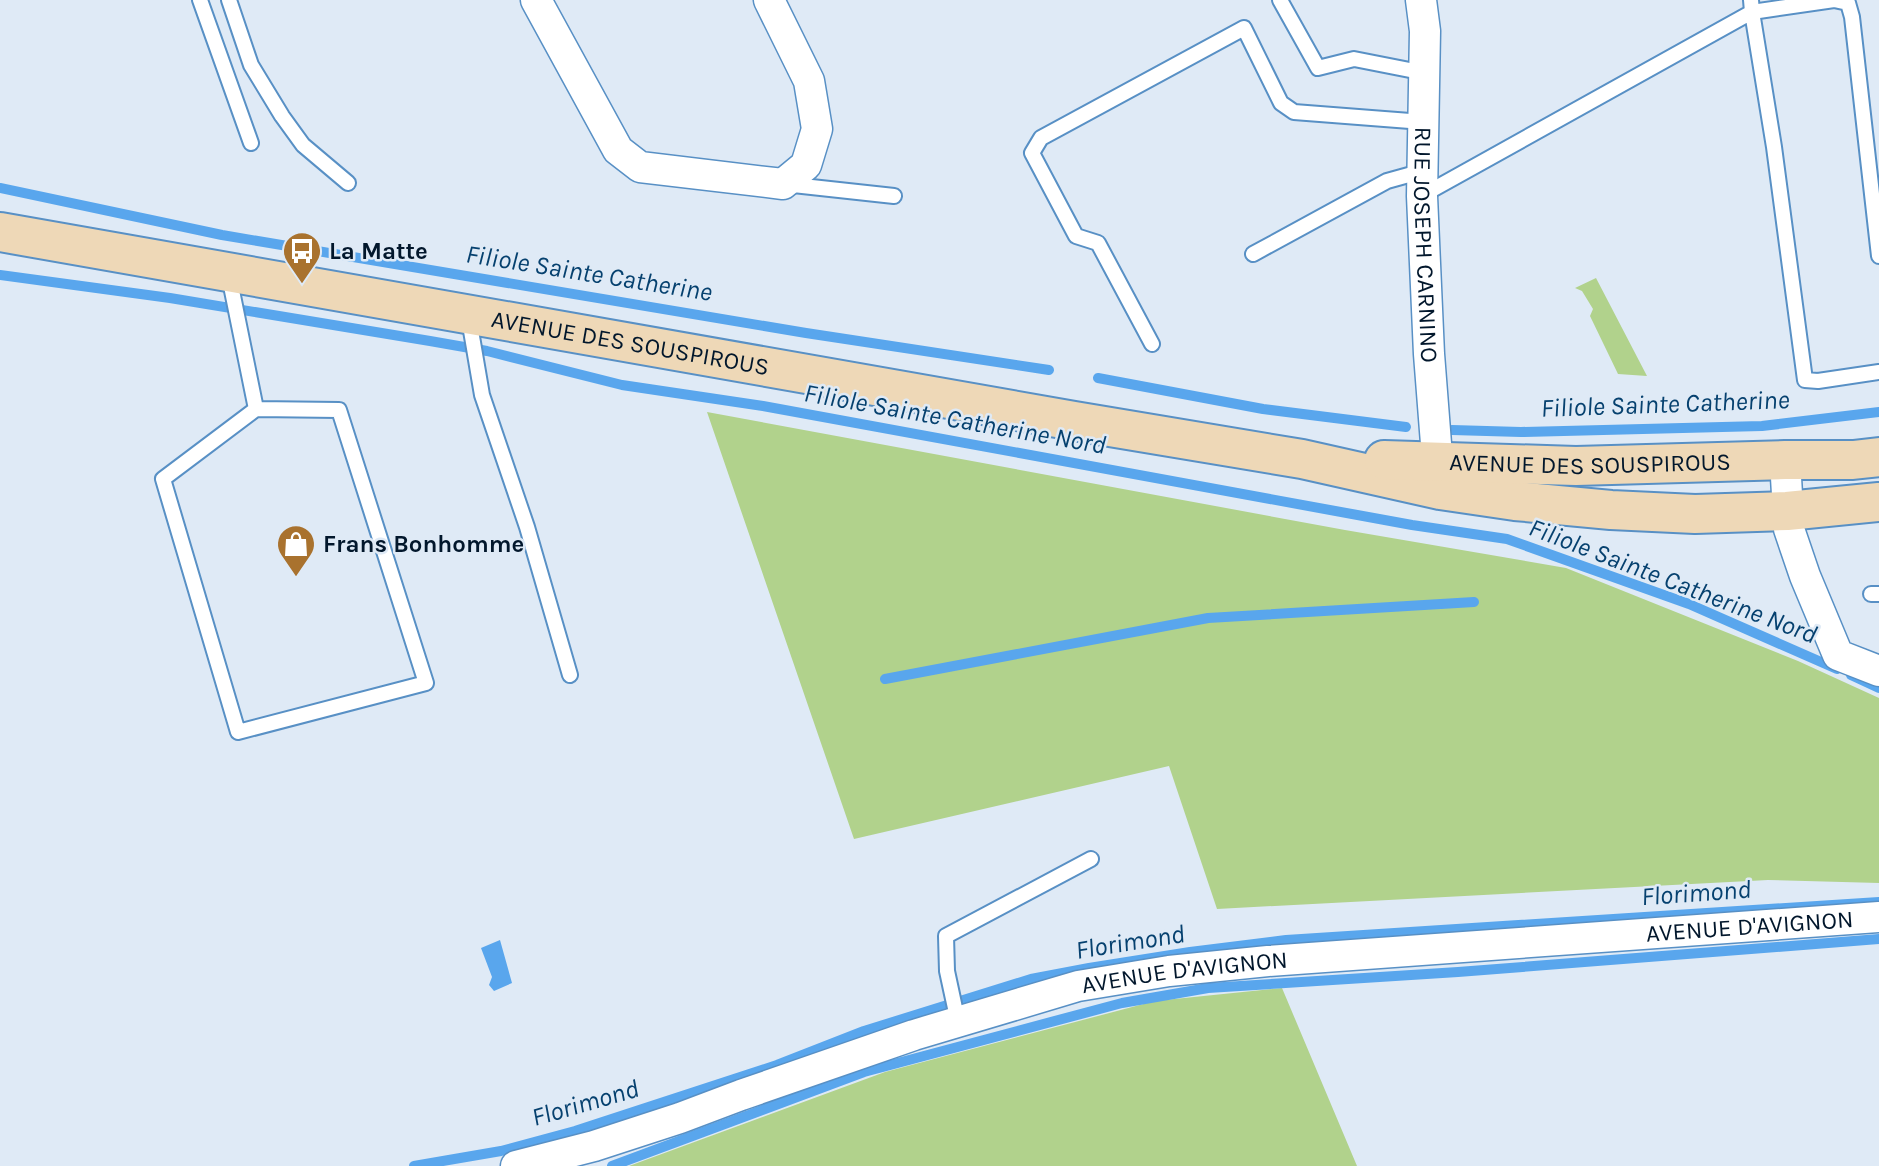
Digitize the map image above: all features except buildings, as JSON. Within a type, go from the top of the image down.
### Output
[{"type":"main road","name":"AVENUE DES SOUSPIROUS","points":[[0,232],[1302,459],[1438,475],[1576,466],[1853,460],[1879,457]]},
{"type":"main road","name":"AVENUE DES SOUSPIROUS","points":[[1438,475],[1515,501],[1611,510],[1695,514],[1787,511],[1879,502]]},
{"type":"street","points":[[536,0],[618,150],[640,167],[783,184],[806,165],[817,129],[809,81],[769,0]]},
{"type":"street","name":"RUE JOSEPH CARNINO","points":[[1421,0],[1426,31],[1422,184],[1429,354],[1438,475]]},
{"type":"street","points":[[1785,460],[1789,529],[1805,576],[1838,655],[1879,671]]},
{"type":"street","name":"AVENUE D'AVIGNON","points":[[516,1166],[594,1146],[914,1035],[1078,986],[1169,971],[1268,961],[1879,917]]},
{"type":"lane","points":[[200,0],[251,143]]},
{"type":"lane","points":[[229,0],[251,65],[282,116],[303,145],[348,183]]},
{"type":"lane","points":[[1280,0],[1318,68],[1354,59],[1425,73]]},
{"type":"lane","points":[[1253,254],[1387,181],[1422,184],[1752,6],[1834,0],[1848,3],[1852,17],[1879,256]]},
{"type":"lane","points":[[1752,6],[1805,380],[1818,381],[1879,372]]},
{"type":"lane","points":[[1152,344],[1098,243],[1076,236],[1032,153],[1041,138],[1244,28],[1281,103],[1294,112],[1423,122]]},
{"type":"lane","points":[[783,184],[894,196]]},
{"type":"lane","points":[[229,272],[257,408]]},
{"type":"lane","points":[[468,314],[482,395],[527,527],[570,675]]},
{"type":"lane","points":[[257,408],[339,410],[426,683],[238,732],[163,479],[257,408]]},
{"type":"lane","points":[[958,1022],[947,971],[946,936],[1091,859]]},
{"type":"green space","points":[[1596,278],[1647,376],[1618,374],[1590,316],[1593,309],[1582,291],[1575,288]]},
{"type":"green space","points":[[707,412],[1345,530],[1566,568],[1798,661],[1879,698],[1879,883],[1768,880],[1217,909],[1169,766],[854,839]]},
{"type":"green space","points":[[1282,988],[1357,1166],[629,1166],[885,1072],[1155,1001]]},
{"type":"water","points":[[500,940],[512,983],[494,991],[489,985],[492,977],[481,948]]},
{"type":"waterway","name":"Filiole Sainte Catherine","points":[[0,188],[222,235],[806,333],[1049,370]]},
{"type":"waterway","name":"Filiole Sainte Catherine Nord","points":[[0,275],[170,298],[430,341],[487,351],[622,385],[763,406],[1412,525],[1507,539],[1689,604],[1837,669]]},
{"type":"waterway","name":"Filiole Sainte Catherine","points":[[1098,378],[1263,409],[1406,427]]},
{"type":"waterway","name":"Filiole Sainte Catherine","points":[[1452,430],[1521,432],[1762,426],[1879,412]]},
{"type":"waterway","points":[[885,679],[1208,618],[1474,602]]},
{"type":"waterway","name":"Filiole Sainte Catherine Nord","points":[[1851,675],[1879,688]]},
{"type":"waterway","name":"Florimond","points":[[414,1166],[501,1151],[575,1131],[777,1065],[864,1031],[1031,979],[1089,968],[1286,940],[1879,902]]},
{"type":"waterway","points":[[612,1166],[864,1072],[1122,1003],[1208,988],[1458,972],[1879,939]]},
{"type":"place","name":"La Matte","points":[[302,285]]},
{"type":"place","name":"Frans Bonhomme","points":[[296,578]]}]
